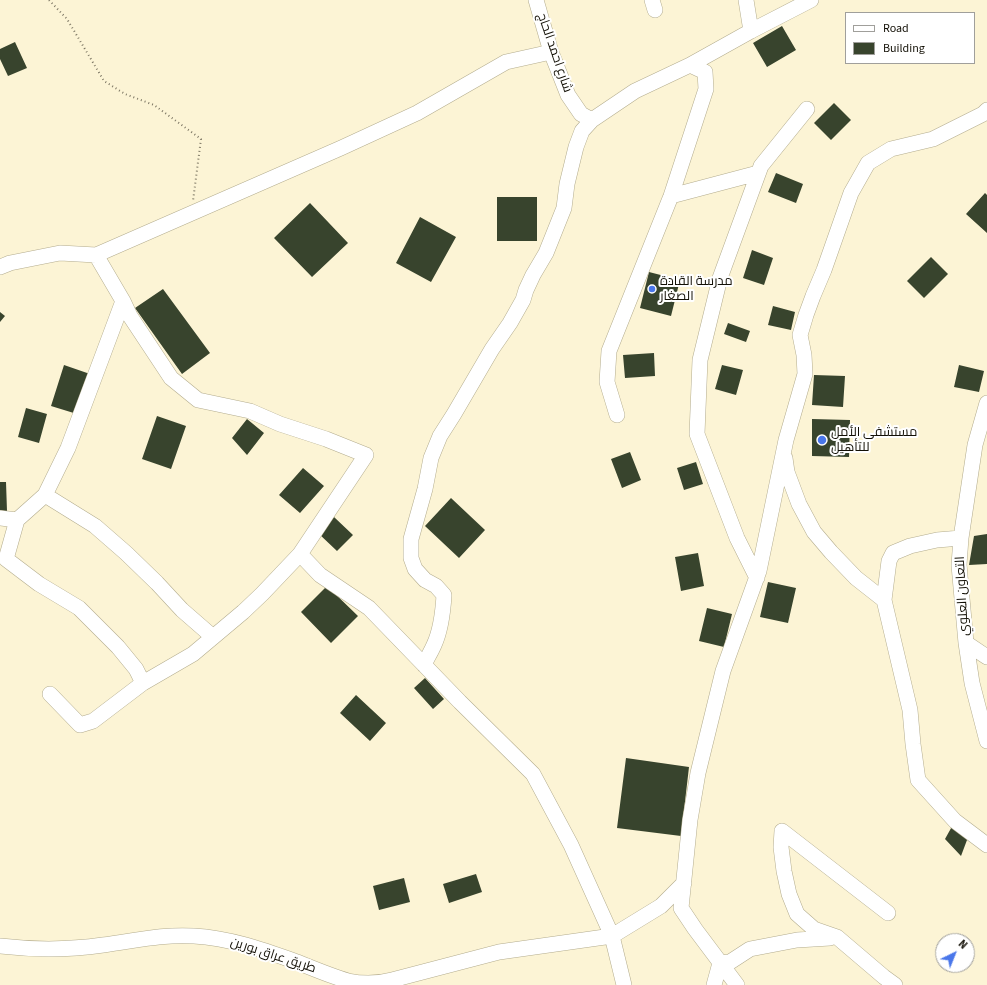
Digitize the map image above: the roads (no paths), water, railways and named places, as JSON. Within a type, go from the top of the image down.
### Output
[{"type":"street","name":"شارع احمد الحاج","points":[[536,0],[551,52],[568,95],[581,114],[592,120]]},
{"type":"street","points":[[746,0],[750,31]]},
{"type":"street","points":[[424,665],[435,644],[440,626],[444,595],[436,586],[425,580],[415,569],[411,558],[411,539],[425,489],[431,458],[440,436],[523,300],[533,275],[546,253],[564,208],[567,184],[582,131],[592,120],[635,91],[690,65],[750,31],[811,0]]},
{"type":"street","points":[[0,267],[10,263],[60,253],[96,255],[341,148],[417,113],[506,62],[551,52]]},
{"type":"street","points":[[617,415],[607,382],[609,351],[671,196],[706,89],[705,72],[690,65]]},
{"type":"street","points":[[756,578],[737,538],[697,434],[700,360],[720,278],[758,173],[761,166],[807,109]]},
{"type":"street","points":[[737,985],[681,908],[690,820],[698,773],[723,671],[759,571],[784,451],[805,374],[804,355],[800,335],[851,193],[868,163],[891,149],[933,139],[983,114],[987,110]]},
{"type":"street","points":[[671,196],[758,173]]},
{"type":"street","points":[[50,694],[80,725],[94,721],[143,683],[193,654],[243,612],[300,554],[366,455],[326,439],[280,424],[250,411],[198,400],[171,378],[130,316],[96,255]]},
{"type":"street","points":[[123,301],[68,448],[45,495],[16,520],[6,559],[39,584],[79,608],[118,647],[136,669],[143,683]]},
{"type":"street","name":"التعاون العلوي","points":[[987,403],[975,445],[961,538],[959,565],[966,643],[972,683],[987,741]]},
{"type":"street","points":[[784,451],[787,472],[799,504],[814,532],[856,578],[884,600]]},
{"type":"street","points":[[45,495],[95,526],[126,553],[182,610],[213,637]]},
{"type":"street","points":[[0,518],[16,520]]},
{"type":"street","points":[[961,538],[923,543],[910,546],[893,553],[889,561],[884,600],[910,710],[918,780],[955,821],[987,845]]},
{"type":"street","points":[[300,554],[320,575],[369,608],[460,702],[533,774],[571,845],[612,936],[624,985]]},
{"type":"street","points":[[966,643],[987,657]]},
{"type":"street","points":[[888,913],[782,831],[781,847],[784,871],[789,894],[798,914],[814,929],[837,937],[895,985]]},
{"type":"street","points":[[612,936],[661,906],[684,883]]},
{"type":"street","name":"طريق عراق بورين","points":[[0,946],[66,949],[98,946],[162,936],[210,937],[249,946],[342,979],[354,982],[372,983],[388,981],[499,952],[612,936]]},
{"type":"street","points":[[720,963],[730,962],[750,949],[797,940],[837,937]]},
{"type":"street","points":[[714,985],[720,963]]},
{"type":"place","name":"مدرسة القادة الصغار","points":[[652,289]]},
{"type":"place","name":"مستشفى الأمل للتأهيل","points":[[822,440]]}]
